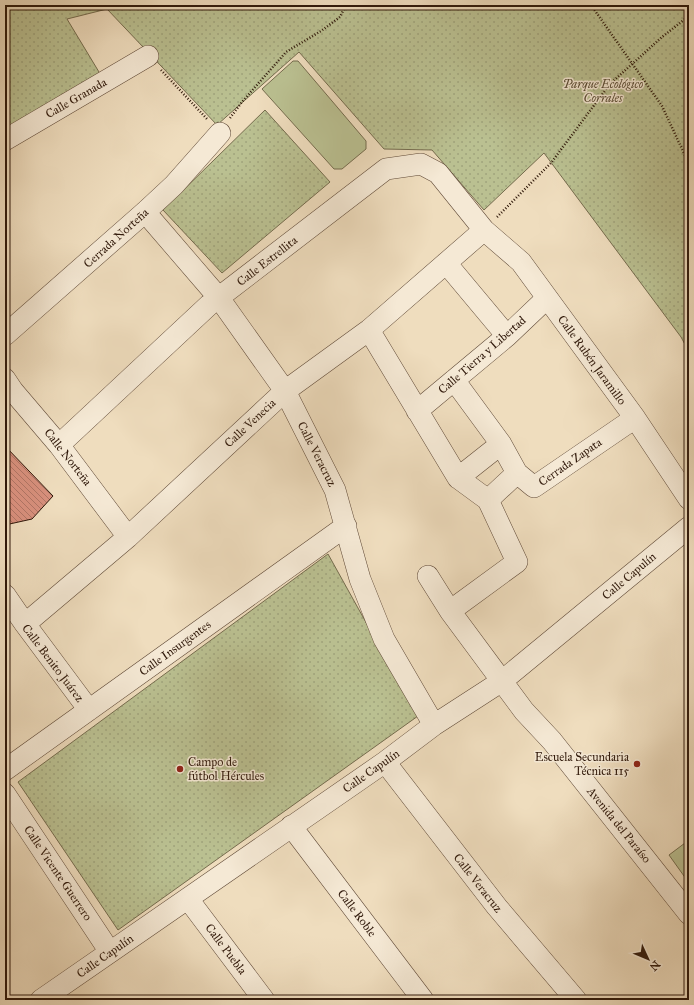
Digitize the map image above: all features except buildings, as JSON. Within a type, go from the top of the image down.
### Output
[{"type":"street","name":"Calle Granada","points":[[5,140],[148,56]]},
{"type":"street","name":"Cerrada Norteña","points":[[5,336],[174,185],[220,132]]},
{"type":"street","name":"Calle Estrellita","points":[[59,445],[210,305],[386,169],[422,164],[438,173],[484,230]]},
{"type":"street","name":"Calle Veracruz","points":[[145,212],[219,298],[284,391],[335,490],[360,579],[384,639],[434,725]]},
{"type":"street","name":"Calle Venecia","points":[[25,624],[128,537],[284,391],[369,330],[484,230]]},
{"type":"street","name":"Calle Rubén Jaramillo","points":[[484,230],[520,262],[635,418],[689,499]]},
{"type":"street","points":[[446,263],[507,336]]},
{"type":"street","name":"Calle Tierra y Libertad","points":[[417,411],[507,336],[547,298]]},
{"type":"street","points":[[369,330],[458,478],[488,500],[517,562],[450,611]]},
{"type":"street","points":[[454,380],[501,444],[517,473],[488,500]]},
{"type":"street","name":"Calle Norteña","points":[[8,388],[59,445],[128,537]]},
{"type":"street","name":"Cerrada Zapata","points":[[517,473],[534,487],[635,418]]},
{"type":"street","points":[[458,478],[501,444]]},
{"type":"street","name":"Calle Insurgentes","points":[[5,770],[346,526]]},
{"type":"street","name":"Calle Capulín","points":[[41,1000],[385,762],[434,725],[502,681],[689,527]]},
{"type":"street","points":[[428,576],[450,611],[502,681]]},
{"type":"street","name":"Calle Benito Juárez","points":[[5,595],[89,710]]},
{"type":"street","name":"Avenida del Paraíso","points":[[502,681],[524,711],[552,741],[689,914]]},
{"type":"street","name":"Calle Veracruz","points":[[385,762],[497,907],[576,1000]]},
{"type":"street","name":"Calle Vicente Guerrero","points":[[5,794],[110,952]]},
{"type":"street","name":"Calle Roble","points":[[291,826],[423,1000]]},
{"type":"street","name":"Calle Puebla","points":[[188,899],[264,1000]]},
{"type":"path","points":[[148,56],[220,132],[242,102],[286,52],[321,31],[340,17],[346,5]]},
{"type":"path","points":[[591,5],[662,106],[689,164]]},
{"type":"path","points":[[484,230],[551,163],[610,84],[689,16]]},
{"type":"green space","name":"Parque Ecológico Corrales","points":[[5,5],[689,5],[689,352],[681,337],[544,153],[484,210],[432,150],[384,149],[299,52],[217,125],[107,9],[67,19],[102,77],[5,133]]},
{"type":"green space","points":[[293,61],[298,61],[366,141],[366,149],[342,169],[334,169],[262,89]]},
{"type":"green space","points":[[265,110],[330,182],[222,273],[163,210]]},
{"type":"green space","points":[[328,554],[418,716],[118,930],[18,782]]},
{"type":"green space","points":[[689,840],[689,883],[669,855]]},
{"type":"place","name":"Escuela Secundaria Técnica 115","points":[[637,764]]},
{"type":"place","name":"Campo de fútbol Hércules","points":[[180,769]]}]
